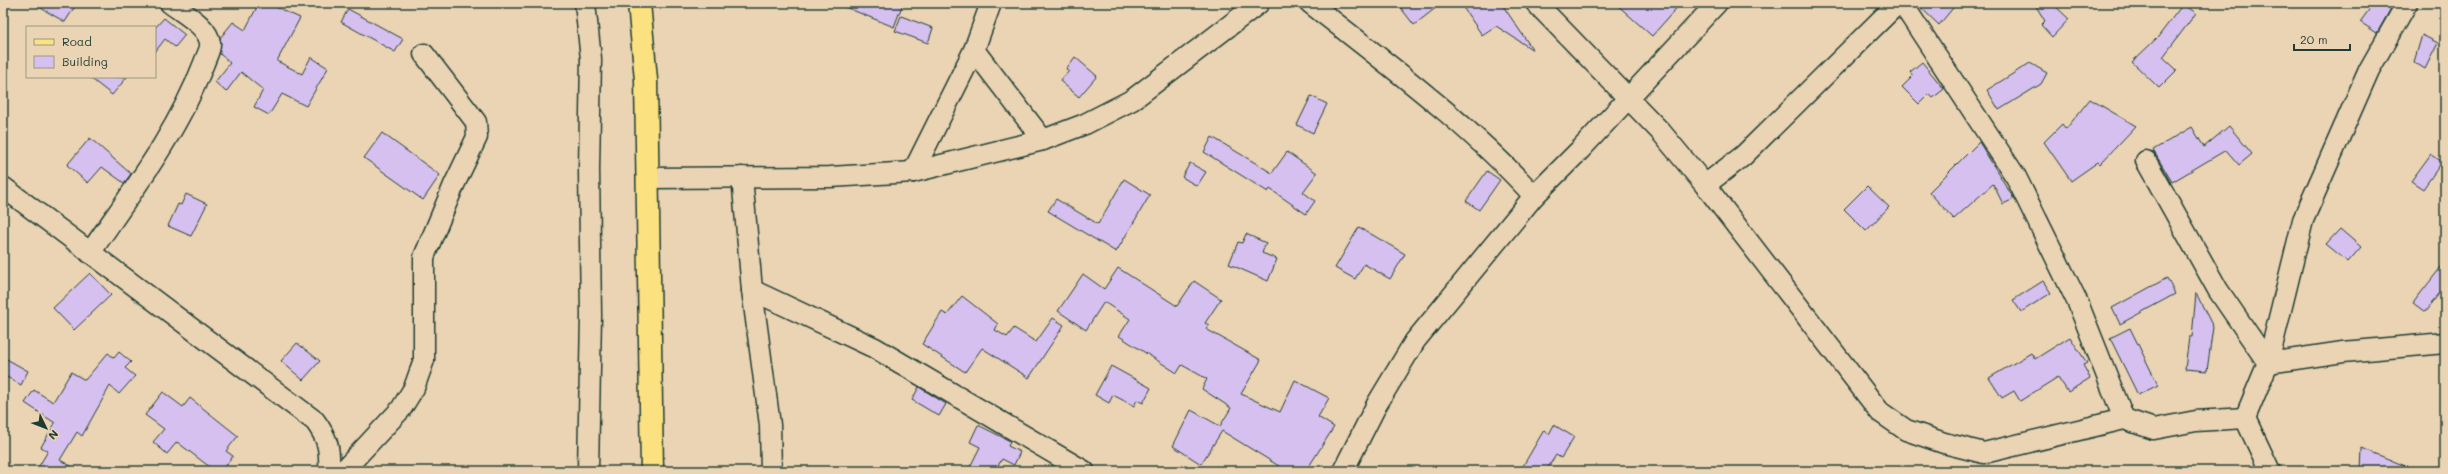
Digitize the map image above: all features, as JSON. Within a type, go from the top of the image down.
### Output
[{"type":"main road","points":[[638,3],[646,80],[652,471]]},
{"type":"street","points":[[90,253],[153,161],[198,79],[209,49],[210,44],[204,29],[170,3]]},
{"type":"street","points":[[585,3],[591,59],[589,169],[591,316],[588,471]]},
{"type":"street","points":[[913,172],[974,50],[991,3]]},
{"type":"street","points":[[647,178],[830,177],[913,172],[1043,140],[1085,124],[1132,100],[1259,3]]},
{"type":"street","points":[[1310,3],[1431,100],[1513,173],[1534,196]]},
{"type":"street","points":[[1536,3],[1661,132],[1705,185],[1880,412],[1906,430],[1944,443],[1984,453],[2124,419],[2154,429],[2196,421],[2245,418]]},
{"type":"street","points":[[1343,471],[1377,404],[1415,341],[1534,196],[1581,149],[1717,3]]},
{"type":"street","points":[[1705,185],[1743,156],[1898,3]]},
{"type":"street","points":[[1902,3],[2016,177],[2078,303],[2124,419]]},
{"type":"street","points":[[2270,471],[2245,418],[2268,363],[2303,220],[2369,70],[2407,3]]},
{"type":"street","points":[[974,50],[1043,140]]},
{"type":"street","points":[[343,471],[401,409],[414,388],[424,360],[424,257],[454,185],[477,137],[476,122],[424,54]]},
{"type":"street","points":[[2146,161],[2218,290],[2268,363]]},
{"type":"street","points":[[742,177],[752,290],[770,425],[771,471]]},
{"type":"street","points":[[3,187],[314,421],[327,437],[330,456],[329,471]]},
{"type":"street","points":[[752,290],[875,348],[1084,471]]},
{"type":"street","points":[[2268,363],[2343,352],[2445,343]]},
{"type":"building","points":[[32,3],[77,3],[65,22]]},
{"type":"building","points":[[259,3],[267,3],[300,18],[277,61],[302,74],[311,57],[328,68],[306,106],[282,94],[269,115],[254,107],[263,90],[241,72],[226,92],[215,82],[230,63],[220,54],[220,38],[233,22],[245,30]]},
{"type":"building","points":[[835,3],[903,3],[894,27]]},
{"type":"building","points":[[1397,3],[1442,3],[1414,25]]},
{"type":"building","points":[[1460,3],[1501,3],[1533,50],[1496,26],[1482,35]]},
{"type":"building","points":[[1615,3],[1681,3],[1652,36]]},
{"type":"building","points":[[1916,3],[1957,3],[1939,25]]},
{"type":"building","points":[[2034,3],[2052,3],[2069,19],[2052,37],[2041,25],[2045,21]]},
{"type":"building","points":[[2374,3],[2394,3],[2377,33],[2360,22]]},
{"type":"building","points":[[2183,4],[2196,13],[2163,57],[2177,70],[2159,88],[2132,62],[2158,37]]},
{"type":"building","points":[[348,9],[403,39],[395,52],[341,22]]},
{"type":"building","points":[[901,16],[933,28],[928,43],[895,31]]},
{"type":"building","points":[[164,18],[185,35],[175,47],[165,39],[156,51],[156,27]]},
{"type":"building","points":[[2422,35],[2438,43],[2425,69],[2414,62]]},
{"type":"building","points":[[1075,57],[1097,76],[1079,97],[1060,81],[1069,71],[1066,69]]},
{"type":"building","points":[[1922,62],[1944,89],[1933,98],[1929,94],[1919,104],[1902,87],[1913,76],[1910,72]]},
{"type":"building","points":[[2030,63],[2047,73],[2041,84],[1999,110],[1987,90]]},
{"type":"building","points":[[90,78],[126,78],[112,95]]},
{"type":"building","points":[[1311,96],[1327,104],[1313,133],[1297,125]]},
{"type":"building","points":[[2090,99],[2136,126],[2100,164],[2098,162],[2071,181],[2044,142],[2062,124],[2066,129]]},
{"type":"building","points":[[2229,126],[2252,154],[2239,165],[2226,150],[2172,182],[2153,150],[2192,127],[2204,147]]},
{"type":"building","points":[[382,133],[440,175],[423,200],[364,158]]},
{"type":"building","points":[[1212,137],[1272,173],[1287,152],[1317,173],[1303,192],[1315,201],[1306,214],[1270,189],[1268,192],[1204,152]]},
{"type":"building","points":[[90,138],[131,174],[124,183],[102,167],[88,183],[67,165]]},
{"type":"building","points":[[1979,142],[2014,199],[2003,204],[1993,184],[1954,219],[1929,192]]},
{"type":"building","points":[[2431,154],[2442,162],[2423,189],[2411,181]]},
{"type":"building","points":[[1190,163],[1206,172],[1197,186],[1182,177]]},
{"type":"building","points":[[1487,171],[1500,180],[1479,210],[1466,201]]},
{"type":"building","points":[[1124,179],[1150,195],[1116,252],[1048,211],[1056,199],[1098,224]]},
{"type":"building","points":[[1867,186],[1889,207],[1866,231],[1844,209]]},
{"type":"building","points":[[186,194],[207,204],[191,236],[168,226],[178,204],[181,205]]},
{"type":"building","points":[[1359,227],[1405,254],[1390,279],[1364,264],[1355,279],[1335,268]]},
{"type":"building","points":[[2340,229],[2361,247],[2348,262],[2326,244]]},
{"type":"building","points":[[1246,234],[1266,243],[1262,253],[1277,259],[1268,281],[1229,264],[1238,242],[1242,243]]},
{"type":"building","points":[[2445,262],[2445,286],[2425,312],[2413,303]]},
{"type":"building","points":[[1118,268],[1177,306],[1194,281],[1221,299],[1205,323],[1209,325],[1206,329],[1261,360],[1241,394],[1280,412],[1295,380],[1329,398],[1318,417],[1334,427],[1306,471],[1287,471],[1222,431],[1201,464],[1173,446],[1191,410],[1220,426],[1231,408],[1202,389],[1207,379],[1182,365],[1177,373],[1119,336],[1130,319],[1104,302],[1086,330],[1058,311],[1083,274],[1104,289]]},
{"type":"building","points":[[90,273],[111,295],[74,330],[53,308]]},
{"type":"building","points":[[2167,278],[2175,294],[2120,324],[2112,308]]},
{"type":"building","points":[[2043,281],[2051,293],[2021,312],[2013,300]]},
{"type":"building","points":[[2196,293],[2213,327],[2207,371],[2185,369],[2189,337],[2192,337]]},
{"type":"building","points":[[962,296],[998,324],[995,330],[1007,337],[1014,328],[1036,342],[1053,318],[1064,325],[1029,378],[982,348],[965,372],[922,344],[942,312],[947,315]]},
{"type":"building","points":[[2130,328],[2158,385],[2138,395],[2110,338]]},
{"type":"building","points":[[2070,337],[2087,363],[2083,365],[2090,378],[2068,392],[2058,377],[2020,401],[2014,391],[2002,398],[1989,378],[2031,353],[2035,359]]},
{"type":"building","points":[[297,343],[320,361],[303,380],[281,361]]},
{"type":"building","points":[[119,352],[131,362],[125,368],[135,376],[119,394],[110,386],[82,436],[77,432],[60,460],[80,471],[36,471],[48,451],[41,447],[55,423],[25,403],[34,390],[53,402],[71,372],[85,380],[108,353],[114,358]]},
{"type":"building","points":[[3,357],[28,371],[21,385],[3,375]]},
{"type":"building","points":[[1111,366],[1151,388],[1143,403],[1137,400],[1134,406],[1113,395],[1109,403],[1095,395]]},
{"type":"building","points":[[919,387],[946,404],[939,416],[912,400]]},
{"type":"building","points":[[163,392],[183,407],[190,398],[238,436],[226,451],[233,456],[222,471],[215,471],[177,442],[167,454],[153,442],[164,429],[145,415]]},
{"type":"building","points":[[978,425],[1010,441],[1008,446],[1020,452],[1014,465],[1002,459],[995,471],[968,471],[980,447],[970,442]]},
{"type":"building","points":[[1554,425],[1574,437],[1561,458],[1556,455],[1546,471],[1520,471],[1544,430],[1549,434]]},
{"type":"building","points":[[2362,448],[2417,471],[2361,471]]}]
